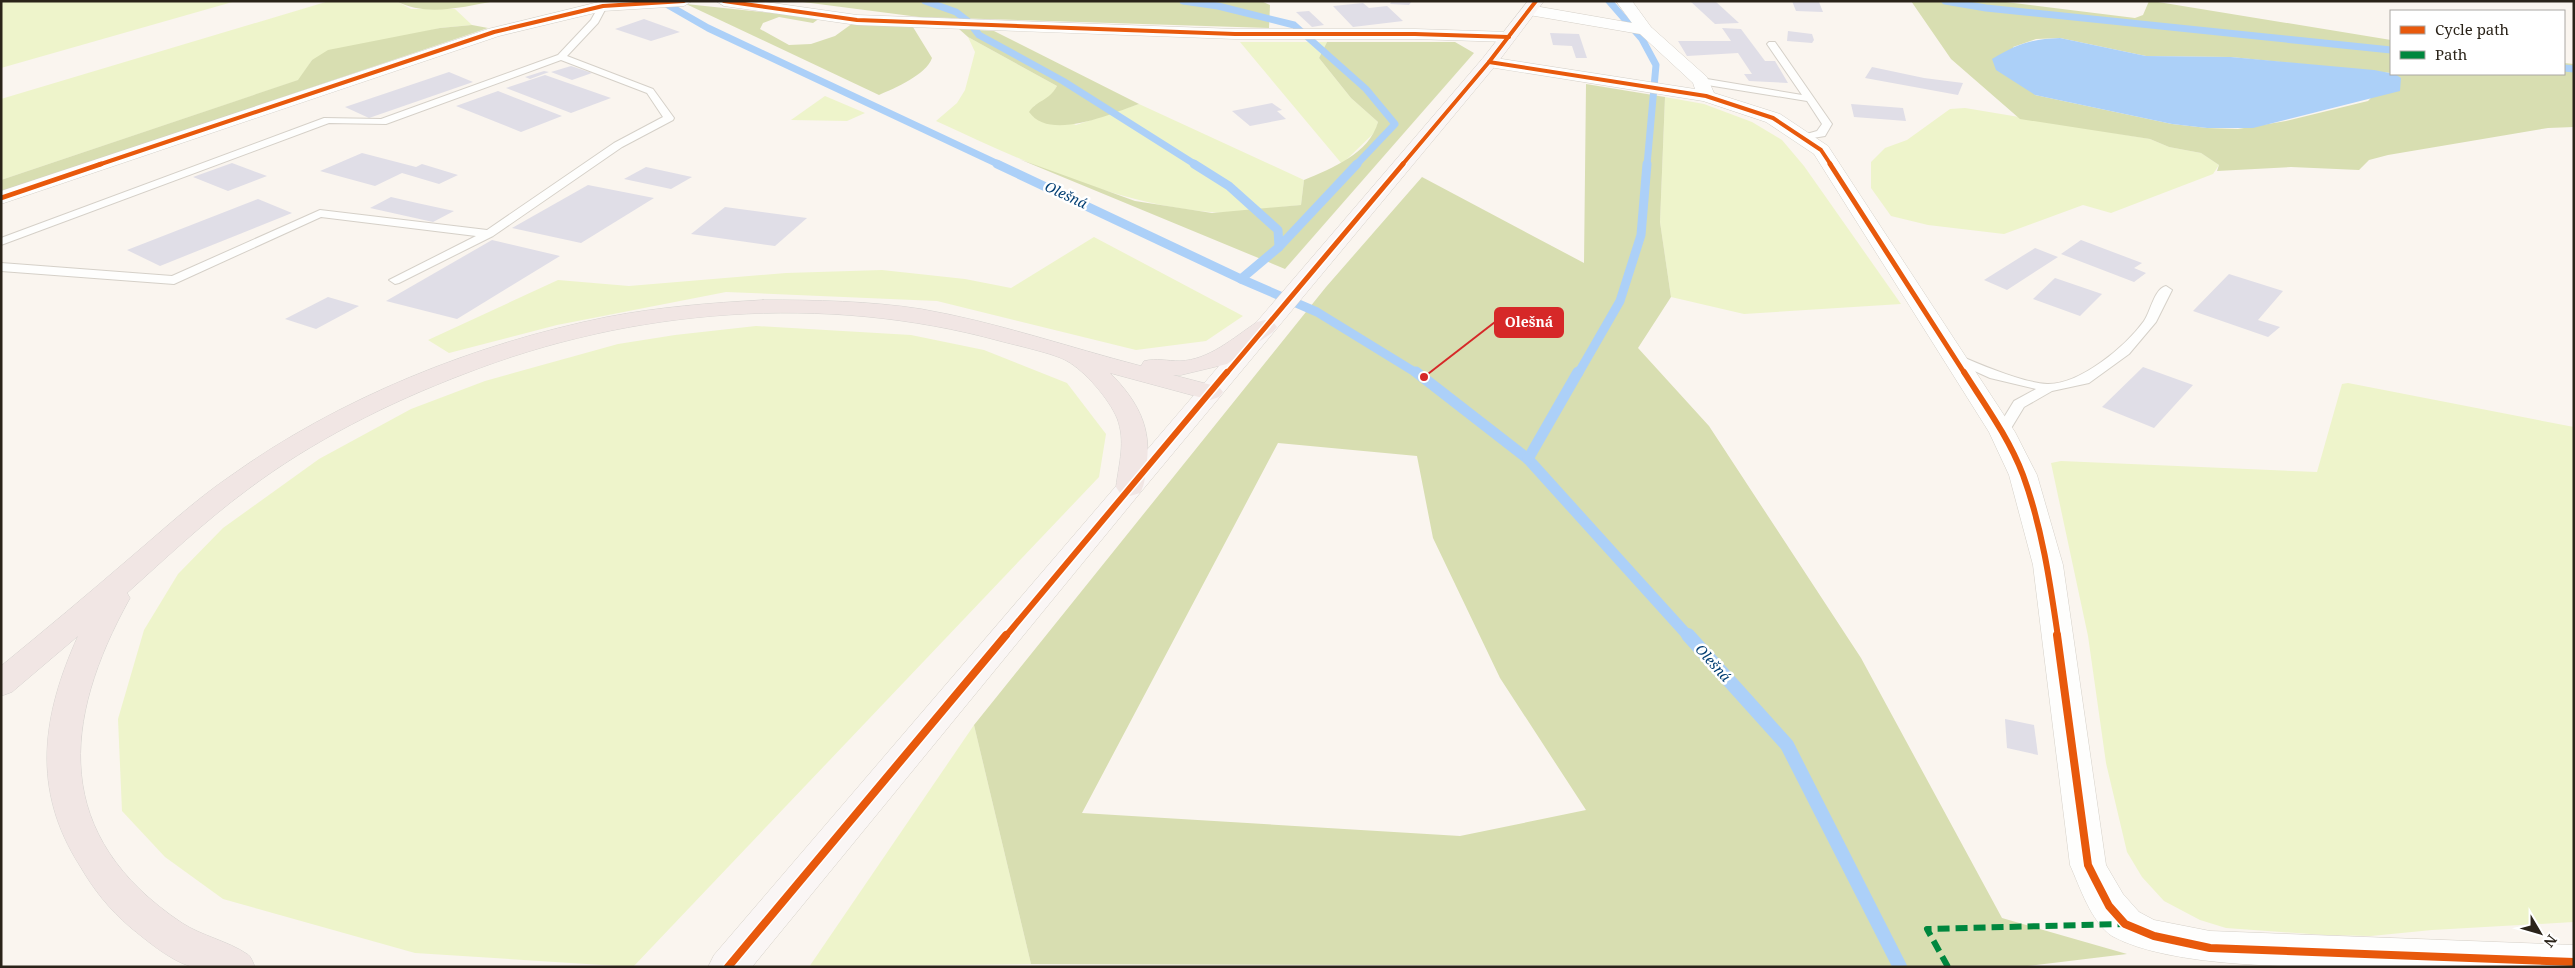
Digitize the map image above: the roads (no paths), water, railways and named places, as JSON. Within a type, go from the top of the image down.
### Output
[{"type":"highway","points":[[1,684],[129,576],[179,530],[232,487],[290,449],[350,415],[472,362],[595,326],[668,314],[734,307],[859,310],[971,326],[1210,392]]},
{"type":"highway","points":[[1074,355],[1143,366],[1182,368],[1218,359],[1264,327]]},
{"type":"highway","points":[[1074,355],[1105,381],[1128,411],[1136,447],[1130,487]]},
{"type":"highway","points":[[129,576],[94,631],[72,688],[62,746],[67,802],[89,854],[126,901],[182,943],[235,967]]},
{"type":"street","points":[[1,198],[494,32],[603,6],[682,1]]},
{"type":"street","points":[[724,1],[857,20],[1235,34],[1416,34],[1509,37]]},
{"type":"street","points":[[1624,1],[1636,28],[1704,89],[1773,118],[1821,150],[2002,432],[2023,475],[2048,565],[2088,866],[2106,899],[2124,924],[2163,939],[2210,948],[2574,962]]},
{"type":"street","points":[[728,967],[861,811],[1264,327],[1489,62],[1533,6],[1636,28]]},
{"type":"street","points":[[1489,62],[1673,91],[1704,89]]},
{"type":"lane","points":[[1,242],[328,120],[382,122],[561,57],[595,21],[603,6]]},
{"type":"lane","points":[[1772,44],[1827,124],[1821,134],[1801,137]]},
{"type":"lane","points":[[396,280],[489,234],[618,145],[669,118],[650,91],[561,57]]},
{"type":"lane","points":[[1704,89],[1810,99]]},
{"type":"lane","points":[[1,267],[174,280],[320,213],[489,234]]},
{"type":"lane","points":[[2002,432],[2019,404],[2048,388],[2084,380],[2124,352],[2150,322],[2166,290]]},
{"type":"lane","points":[[1954,359],[1995,375],[2048,388]]},
{"type":"water","points":[[2060,38],[2146,56],[2231,57],[2374,70],[2390,73],[2390,75],[2396,75],[2401,78],[2400,91],[2253,128],[2207,128],[2172,124],[2035,95],[1996,70],[1992,59],[2024,43]]},
{"type":"waterway","name":"Olešná","points":[[661,1],[708,28],[1000,165]]},
{"type":"waterway","points":[[925,1],[956,12],[969,22],[979,35],[1063,81],[1196,165]]},
{"type":"waterway","points":[[1183,1],[1218,6],[1294,25],[1366,89],[1395,124],[1356,165]]},
{"type":"waterway","points":[[1609,1],[1642,39],[1656,65],[1647,165]]},
{"type":"waterway","points":[[1945,1],[1986,8],[2390,50]]},
{"type":"waterway","points":[[2565,68],[2574,69]]},
{"type":"waterway","name":"Olešná","points":[[997,164],[1241,279]]},
{"type":"waterway","points":[[1194,164],[1229,186],[1278,230],[1279,247]]},
{"type":"waterway","points":[[1279,247],[1357,164]]},
{"type":"waterway","points":[[1578,374],[1620,301],[1641,235],[1647,164]]},
{"type":"waterway","points":[[1241,279],[1279,247]]},
{"type":"waterway","name":"Olešná","points":[[1241,279],[1317,312],[1418,374]]},
{"type":"waterway","name":"Olešná","points":[[1416,372],[1528,459]]},
{"type":"waterway","points":[[1528,459],[1578,372]]},
{"type":"waterway","name":"Olešná","points":[[1528,459],[1689,637]]},
{"type":"waterway","name":"Olešná","points":[[1688,635],[1787,745],[1900,967]]},
{"type":"place","name":"Olešná","points":[[1424,377]]}]
